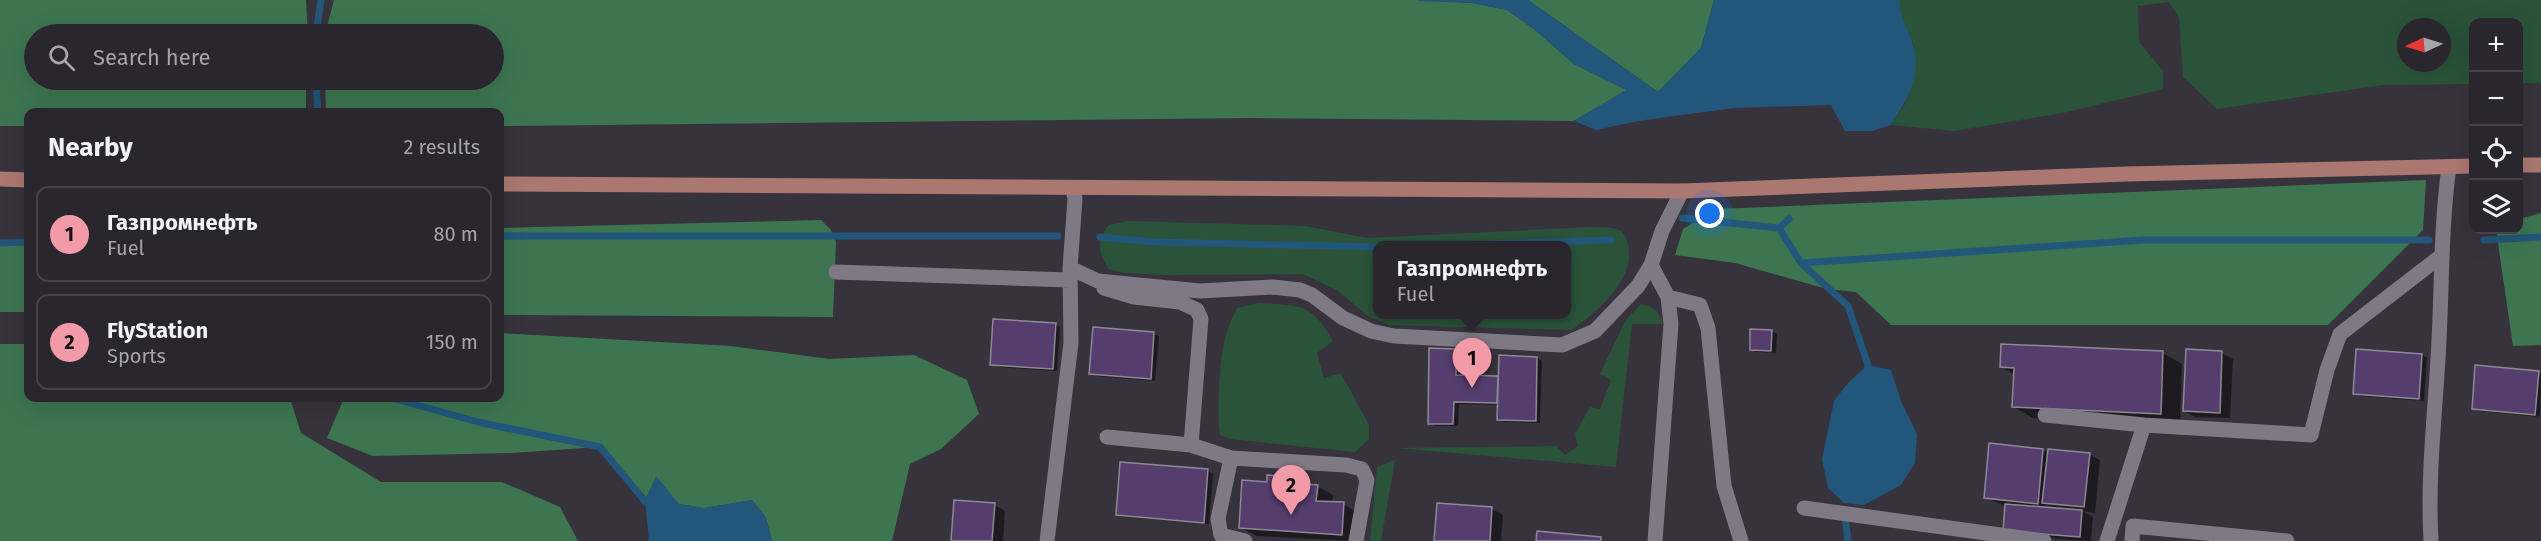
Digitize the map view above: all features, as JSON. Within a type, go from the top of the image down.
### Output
[{"type":"main road","points":[[2523,165],[2541,165]]},
{"type":"main road","points":[[504,184],[1682,191],[2127,174],[2469,166]]},
{"type":"main road","points":[[0,179],[24,180]]},
{"type":"lane","points":[[2431,541],[2428,497],[2439,340],[2442,217],[2449,167]]},
{"type":"lane","points":[[1047,541],[1071,343],[1070,274],[1075,199],[1073,189]]},
{"type":"lane","points":[[836,272],[1070,274],[1098,281],[1200,291],[1289,288],[1312,295],[1343,318],[1371,331],[1394,336],[1562,345],[1584,338],[1594,331],[1638,286],[1651,265],[1662,231],[1682,191]]},
{"type":"lane","points":[[2045,415],[2144,425],[2311,435],[2327,370],[2340,334],[2441,256]]},
{"type":"lane","points":[[1651,265],[1668,297],[1671,324],[1655,541]]},
{"type":"lane","points":[[1098,281],[1101,287],[1134,297],[1189,305],[1197,310],[1201,319]]},
{"type":"lane","points":[[1191,446],[1201,319],[1200,291]]},
{"type":"lane","points":[[1668,297],[1700,305],[1708,328],[1724,486],[1741,541]]},
{"type":"lane","points":[[2107,541],[2144,425]]},
{"type":"lane","points":[[1107,437],[1191,446],[1231,458],[1346,465],[1362,469],[1367,480],[1356,541]]},
{"type":"lane","points":[[1231,458],[1218,519],[1221,535],[1245,541]]},
{"type":"lane","points":[[1804,507],[2044,541]]},
{"type":"lane","points":[[2132,541],[2133,526],[2287,541]]},
{"type":"green space","points":[[0,0],[306,0],[307,24],[24,24],[24,90],[306,90],[306,108],[24,108],[24,126],[0,126]]},
{"type":"green space","points":[[334,0],[1419,0],[1473,3],[1507,10],[1534,29],[1574,64],[1627,90],[1574,121],[1251,118],[504,126],[504,108],[326,108],[325,90],[504,90],[504,24],[328,24]]},
{"type":"green space","points":[[1528,0],[1714,0],[1701,48],[1658,92]]},
{"type":"green space","points":[[1900,0],[2541,0],[2541,83],[2523,83],[2523,18],[2469,18],[2469,84],[2383,85],[2217,109],[2183,77],[2179,18],[2169,2],[2138,6],[2139,42],[2163,71],[2163,89],[2063,113],[1954,131],[1891,125],[1905,104],[1914,46],[1899,13]]},
{"type":"green space","points":[[2426,180],[2423,230],[2328,325],[1891,325],[1856,292],[1827,289],[1735,263],[1675,255],[1683,229],[1716,209]]},
{"type":"green space","points":[[2541,213],[2541,345],[2513,346],[2497,234],[2523,234],[2523,218]]},
{"type":"green space","points":[[821,220],[831,230],[836,242],[833,317],[504,315],[504,228]]},
{"type":"green space","points":[[1128,221],[1305,226],[1367,238],[1605,227],[1619,230],[1624,235],[1628,243],[1629,258],[1626,271],[1612,294],[1572,330],[1389,325],[1374,319],[1571,319],[1571,241],[1373,241],[1373,319],[1337,290],[1303,274],[1162,275],[1124,273],[1109,269],[1101,252],[1102,237],[1109,225]]},
{"type":"green space","points":[[24,241],[24,312],[0,312],[0,242]]},
{"type":"green space","points":[[1259,303],[1303,308],[1318,319],[1325,328],[1333,341],[1317,353],[1324,378],[1341,373],[1369,425],[1369,439],[1355,452],[1230,439],[1220,435],[1219,385],[1227,332],[1237,308]]},
{"type":"green space","points":[[1641,304],[1655,310],[1663,324],[1632,324],[1616,467],[1397,448],[1556,446],[1565,455],[1578,446],[1575,434],[1590,407],[1600,409],[1611,380],[1600,374],[1625,321]]},
{"type":"green space","points":[[504,333],[731,346],[829,359],[914,355],[967,380],[979,414],[941,449],[910,464],[892,541],[772,541],[766,518],[752,500],[704,508],[678,504],[656,477],[645,501],[599,447],[511,453],[373,456],[327,438],[342,402],[504,402]]},
{"type":"green space","points":[[0,344],[24,344],[24,402],[291,402],[301,433],[381,482],[502,482],[560,507],[578,541],[0,541]]},
{"type":"green space","points":[[1395,460],[1381,541],[1370,541],[1377,467]]},
{"type":"water","points":[[1528,0],[1658,92],[1701,48],[1714,0],[1900,0],[1901,12],[1911,39],[1916,67],[1907,97],[1891,125],[1872,131],[1845,131],[1831,105],[1734,108],[1638,121],[1596,130],[1574,121],[1626,90],[1574,64],[1534,29],[1507,10],[1473,3],[1417,1]]},
{"type":"water","points":[[1868,365],[1891,370],[1901,401],[1917,434],[1915,463],[1901,485],[1864,505],[1844,503],[1828,488],[1822,459],[1834,401],[1848,383]]},
{"type":"water","points":[[656,476],[679,504],[704,508],[752,500],[766,518],[772,541],[649,541],[645,501]]},
{"type":"building","points":[[993,319],[1056,323],[1053,369],[990,365]]},
{"type":"building","points":[[1093,327],[1154,332],[1151,379],[1089,374]]},
{"type":"building","points":[[1750,329],[1772,330],[1771,351],[1750,350]]},
{"type":"building","points":[[2001,344],[2163,351],[2161,414],[2012,407],[2014,368],[2000,367]]},
{"type":"building","points":[[1429,348],[1456,349],[1456,375],[1498,376],[1497,403],[1454,402],[1453,424],[1428,424]]},
{"type":"building","points":[[2186,349],[2222,351],[2220,413],[2183,411]]},
{"type":"building","points":[[2356,349],[2422,354],[2419,399],[2353,394]]},
{"type":"building","points":[[1499,355],[1537,357],[1536,421],[1497,420]]},
{"type":"building","points":[[2475,365],[2539,371],[2535,415],[2472,409]]},
{"type":"building","points":[[1989,443],[2043,449],[2038,504],[1984,498]]},
{"type":"building","points":[[2048,449],[2090,453],[2084,507],[2042,503]]},
{"type":"building","points":[[1120,462],[1208,469],[1204,523],[1116,515]]},
{"type":"building","points":[[1267,475],[1295,477],[1295,483],[1318,485],[1316,501],[1344,502],[1342,535],[1239,528],[1242,480],[1267,482]]},
{"type":"building","points":[[954,500],[995,503],[992,541],[951,541]]},
{"type":"building","points":[[1437,503],[1492,507],[1490,541],[1434,541]]},
{"type":"building","points":[[2005,504],[2082,510],[2080,537],[2003,531]]},
{"type":"building","points":[[1537,531],[1601,537],[1601,541],[1536,541]]},
{"type":"waterway","points":[[317,24],[321,0]]},
{"type":"waterway","points":[[317,90],[318,108]]},
{"type":"waterway","points":[[1682,218],[1779,228]]},
{"type":"waterway","points":[[1789,219],[1779,228],[1801,263],[1848,306],[1868,365],[1866,373]]},
{"type":"waterway","points":[[504,236],[1058,236]]},
{"type":"waterway","points":[[1100,237],[1154,242],[1373,247]]},
{"type":"waterway","points":[[2484,240],[2541,237]]},
{"type":"waterway","points":[[1571,241],[1611,240]]},
{"type":"waterway","points":[[1801,263],[2144,240],[2429,240]]},
{"type":"waterway","points":[[0,243],[24,242]]},
{"type":"waterway","points":[[406,402],[478,422],[600,447],[645,501]]},
{"type":"waterway","points":[[1845,515],[1848,541]]},
{"type":"place","name":"Газпромнефть","points":[[1472,388]]},
{"type":"place","name":"FlyStation","points":[[1291,515]]}]
